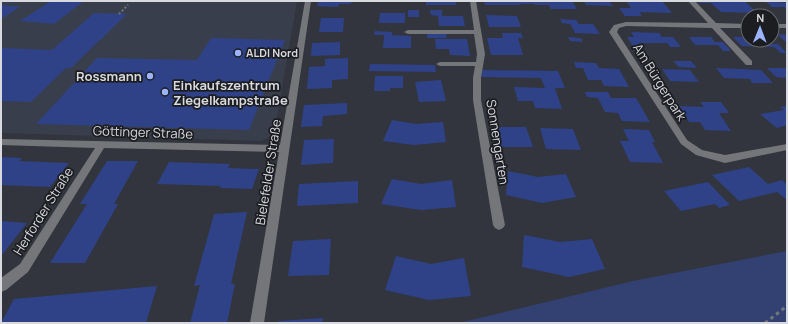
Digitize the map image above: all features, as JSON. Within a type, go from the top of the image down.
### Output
[{"type":"street","name":"Bielefelder Straße","points":[[257,323],[308,1]]},
{"type":"street","name":"Sonnengarten","points":[[473,1],[481,54],[477,78],[478,100],[499,224]]},
{"type":"street","points":[[691,1],[749,63]]},
{"type":"street","name":"Am Bürgerpark","points":[[740,26],[626,24],[616,26],[613,32],[684,142],[700,153],[725,159],[787,147]]},
{"type":"street","points":[[408,32],[478,32]]},
{"type":"street","points":[[440,64],[479,64]]},
{"type":"street","name":"Göttinger Straße","points":[[1,142],[285,149]]},
{"type":"street","name":"Herforder Straße","points":[[1,286],[24,268],[102,144]]},
{"type":"path","points":[[119,14],[128,5]]},
{"type":"path","points":[[765,323],[787,306]]},
{"type":"shaded area","points":[[1,1],[297,1],[274,135],[261,141],[1,133]]},
{"type":"shaded area","points":[[787,251],[787,323],[459,323],[633,281]]},
{"type":"building","points":[[51,1],[84,1],[54,24],[20,21]]},
{"type":"building","points":[[318,1],[352,1],[351,4],[339,4],[338,7],[317,6]]},
{"type":"building","points":[[426,1],[456,1],[456,5],[426,5]]},
{"type":"building","points":[[484,1],[572,1],[577,9],[551,9],[549,5],[534,4],[485,5]]},
{"type":"building","points":[[584,1],[609,1],[613,6],[586,5]]},
{"type":"building","points":[[626,1],[662,1],[672,13],[639,12],[642,16],[625,16],[619,8],[631,8]]},
{"type":"building","points":[[697,1],[744,1],[752,8],[740,8],[740,13],[721,12],[711,3],[699,3]]},
{"type":"building","points":[[765,1],[787,3],[787,9],[784,7],[772,7]]},
{"type":"building","points":[[1,5],[20,7],[1,19]]},
{"type":"building","points":[[408,10],[419,10],[419,17],[408,17]]},
{"type":"building","points":[[430,10],[442,10],[442,16],[463,16],[465,26],[439,26],[438,16],[431,15]]},
{"type":"building","points":[[94,13],[127,14],[71,68],[66,68],[31,102],[1,101],[1,48],[52,50]]},
{"type":"building","points":[[380,13],[405,13],[405,23],[379,23]]},
{"type":"building","points":[[486,15],[517,16],[521,27],[489,27]]},
{"type":"building","points":[[321,18],[344,18],[343,32],[319,32]]},
{"type":"building","points":[[560,19],[576,20],[579,24],[593,24],[600,34],[575,33],[570,24],[562,23]]},
{"type":"building","points":[[375,31],[392,32],[392,35],[411,36],[411,48],[383,48],[384,35],[374,35]]},
{"type":"building","points":[[631,32],[659,33],[662,37],[673,37],[681,47],[670,47],[668,43],[638,43],[642,48],[634,48],[627,37],[634,37]]},
{"type":"building","points":[[502,33],[521,33],[523,38],[518,38],[523,55],[491,55],[487,38],[503,38]]},
{"type":"building","points":[[427,34],[446,34],[447,38],[427,38]]},
{"type":"building","points":[[780,34],[787,35],[787,43],[780,37]]},
{"type":"building","points":[[568,37],[581,38],[583,42],[570,41]]},
{"type":"building","points":[[689,37],[711,37],[715,42],[723,42],[731,51],[723,51],[718,45],[695,45]]},
{"type":"building","points":[[733,37],[740,37],[740,44]]},
{"type":"building","name":"Einkaufszentrum Ziegelkampstraße","points":[[211,38],[285,40],[249,130],[36,124],[97,58],[197,60]]},
{"type":"building","points":[[435,39],[467,39],[470,56],[450,55],[449,49],[436,49]]},
{"type":"building","points":[[340,42],[340,55],[311,56],[312,43]]},
{"type":"building","points":[[780,46],[787,53],[781,53],[775,48],[780,48]]},
{"type":"building","points":[[348,58],[348,79],[332,80],[332,88],[307,89],[309,67],[325,66],[325,59]]},
{"type":"building","points":[[673,61],[691,61],[697,68],[679,67]]},
{"type":"building","points":[[574,62],[596,63],[599,68],[619,69],[629,87],[604,86],[601,80],[588,80],[583,68],[576,68]]},
{"type":"building","points":[[370,64],[435,65],[436,72],[369,71]]},
{"type":"building","points":[[716,68],[761,70],[773,83],[752,83],[750,79],[724,78]]},
{"type":"building","points":[[767,68],[787,68],[787,78],[776,77]]},
{"type":"building","points":[[662,69],[690,70],[699,82],[670,81]]},
{"type":"building","points":[[481,70],[558,71],[565,88],[555,88],[562,109],[535,108],[533,101],[518,101],[514,87],[545,88],[541,78],[482,77]]},
{"type":"building","points":[[375,76],[403,76],[403,88],[390,88],[390,91],[374,91]]},
{"type":"building","points":[[441,80],[446,101],[419,102],[415,82]]},
{"type":"building","points":[[585,92],[608,92],[611,98],[636,98],[650,122],[622,121],[618,113],[605,112],[598,98],[587,97]]},
{"type":"building","points":[[700,102],[721,102],[729,113],[719,113],[731,131],[705,130],[700,122],[689,122],[679,106],[704,107]]},
{"type":"building","points":[[347,103],[347,114],[323,116],[322,126],[301,127],[304,105]]},
{"type":"building","points":[[787,106],[787,125],[777,128],[760,114],[784,110],[780,107]]},
{"type":"building","points":[[392,120],[416,124],[443,122],[446,142],[414,145],[383,141]]},
{"type":"building","points":[[494,127],[526,127],[533,147],[499,147]]},
{"type":"building","points":[[540,128],[573,129],[581,150],[546,149]]},
{"type":"building","points":[[623,129],[649,130],[655,142],[652,142],[663,163],[630,162],[620,141],[629,141]]},
{"type":"building","points":[[334,139],[333,163],[301,165],[304,140]]},
{"type":"building","points":[[1,157],[22,158],[19,161],[69,163],[50,187],[1,185]]},
{"type":"building","points":[[107,161],[138,161],[114,204],[118,204],[85,263],[50,263],[87,204],[80,204]]},
{"type":"building","points":[[169,162],[230,164],[228,168],[259,169],[252,189],[220,188],[221,186],[157,184]]},
{"type":"building","points":[[749,167],[768,184],[782,180],[787,185],[787,200],[777,192],[739,201],[712,175]]},
{"type":"building","points":[[508,171],[538,177],[566,174],[576,197],[542,203],[506,195]]},
{"type":"building","points":[[392,179],[421,184],[452,180],[456,207],[421,210],[381,204]]},
{"type":"building","points":[[358,181],[358,203],[297,206],[299,184]]},
{"type":"building","points":[[708,182],[730,205],[719,208],[715,204],[681,211],[664,191]]},
{"type":"building","points":[[247,212],[231,284],[235,284],[227,323],[190,323],[200,285],[194,286],[214,214]]},
{"type":"building","points":[[1,221],[27,223],[1,256]]},
{"type":"building","points":[[524,235],[560,242],[592,239],[605,269],[569,277],[522,267]]},
{"type":"building","points":[[331,239],[329,275],[288,276],[293,241]]},
{"type":"building","points":[[396,256],[431,264],[464,258],[471,296],[429,300],[385,290]]},
{"type":"building","points":[[157,286],[146,323],[1,323],[14,299]]},
{"type":"building","points":[[323,318],[322,323],[279,323],[279,321]]},
{"type":"place","name":"ALDI Nord","points":[[238,53]]},
{"type":"place","name":"Rossmann","points":[[150,76]]},
{"type":"place","name":"Einkaufszentrum Ziegelkampstraße","points":[[165,92]]}]
